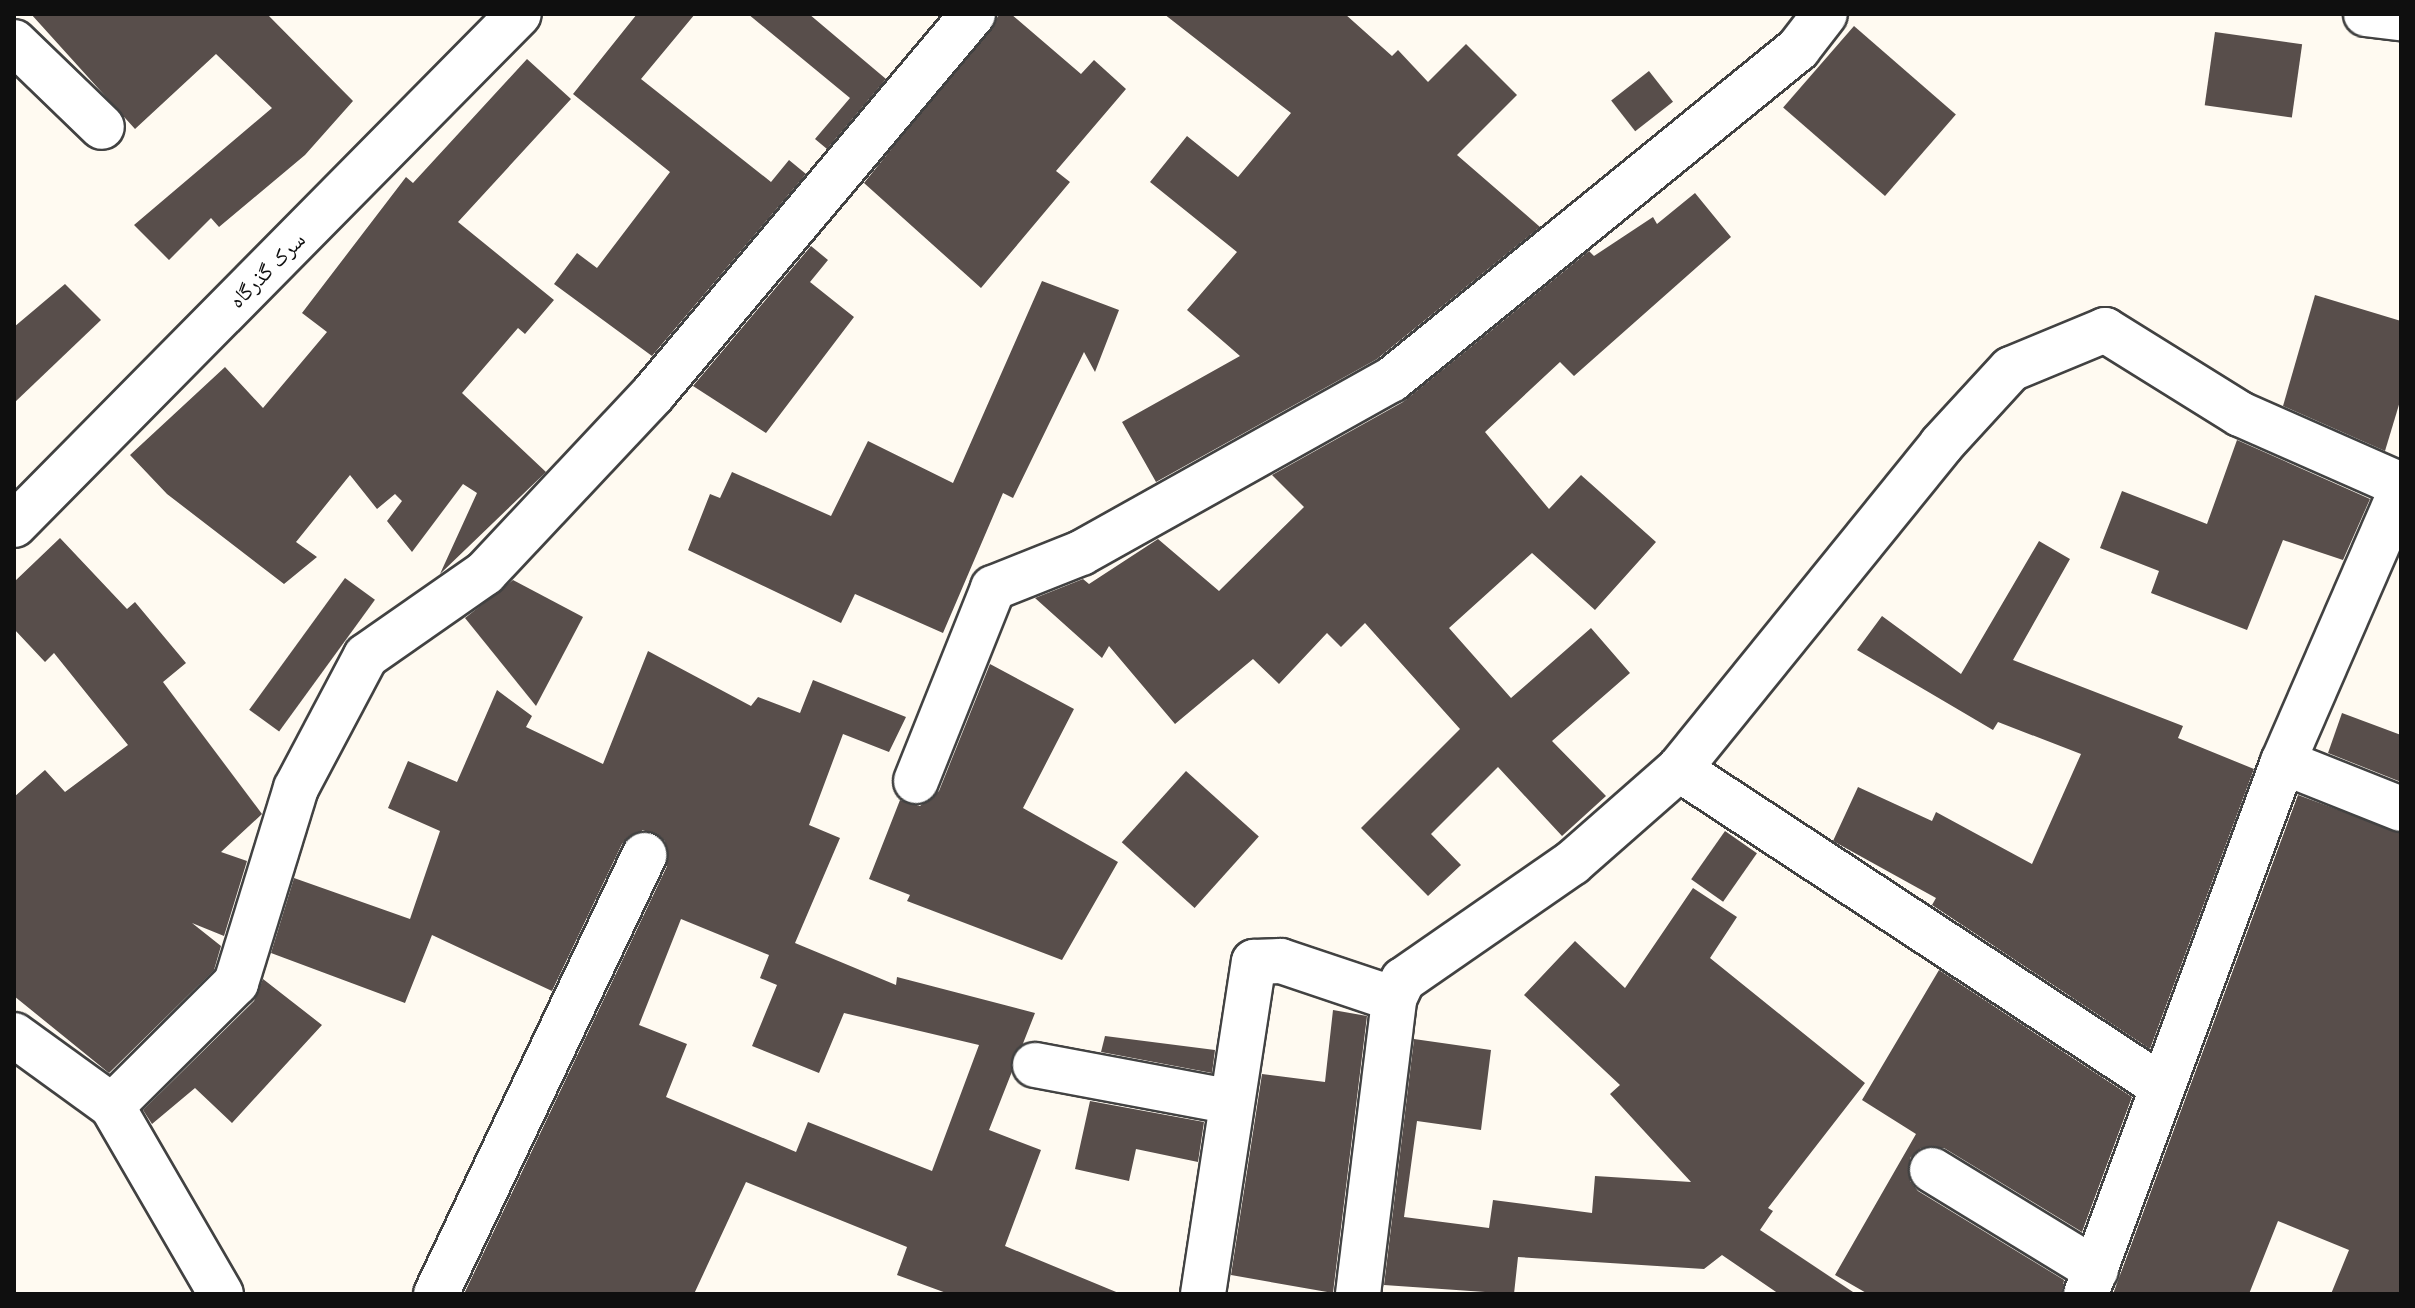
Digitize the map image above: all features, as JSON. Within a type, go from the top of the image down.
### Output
[{"type":"street","name":"سرک گذرگاه","points":[[14,525],[519,14]]},
{"type":"street","points":[[112,1106],[236,983],[296,788],[366,656],[485,573],[653,394],[973,14]]},
{"type":"street","points":[[916,781],[993,588],[1081,553],[1391,380],[1798,49],[1825,14]]},
{"type":"street","points":[[2366,14],[2401,18]]},
{"type":"street","points":[[14,42],[102,127]]},
{"type":"street","points":[[1358,1294],[1394,999],[1403,980],[1572,863],[1679,769],[2011,369],[2105,330],[2240,414],[2401,487],[2283,762],[2158,1084],[2091,1282],[1932,1170]]},
{"type":"street","points":[[2283,762],[2401,809]]},
{"type":"street","points":[[1679,769],[2158,1084]]},
{"type":"street","points":[[436,1294],[644,855]]},
{"type":"street","points":[[1203,1294],[1254,962],[1281,961],[1394,999]]},
{"type":"street","points":[[14,1035],[112,1106],[221,1294]]},
{"type":"street","points":[[1035,1065],[1232,1102]]},
{"type":"building","points":[[31,14],[267,14],[353,101],[305,155],[219,227],[211,218],[169,260],[134,225],[272,108],[216,54],[135,129]]},
{"type":"building","points":[[637,14],[695,14],[641,79],[771,182],[789,160],[806,174],[652,356],[554,284],[577,253],[597,268],[670,172],[573,94]]},
{"type":"building","points":[[748,14],[809,14],[886,79],[827,149],[815,139],[850,98]]},
{"type":"building","points":[[1000,14],[1011,14],[1081,74],[1094,60],[1126,89],[1056,171],[1070,182],[981,288],[864,183]]},
{"type":"building","points":[[1164,14],[1345,14],[1392,56],[1398,50],[1428,82],[1466,44],[1517,95],[1457,155],[1540,227],[1377,359],[1156,482],[1122,422],[1240,356],[1187,310],[1237,252],[1150,182],[1187,136],[1238,177],[1291,113]]},
{"type":"building","points":[[1854,26],[1956,115],[1885,196],[1783,108]]},
{"type":"building","points":[[2215,32],[2302,44],[2292,118],[2205,105]]},
{"type":"building","points":[[527,59],[571,99],[458,222],[554,300],[525,334],[518,328],[462,393],[546,472],[440,574],[477,493],[463,484],[412,552],[387,521],[402,501],[395,494],[377,509],[350,475],[296,542],[317,557],[284,584],[167,494],[130,455],[225,367],[263,408],[327,332],[302,313],[406,177],[413,183]]},
{"type":"building","points":[[1649,71],[1673,102],[1635,131],[1611,101]]},
{"type":"building","points":[[1695,193],[1731,237],[1574,376],[1560,362],[1485,432],[1549,509],[1581,475],[1656,542],[1595,610],[1532,553],[1449,628],[1511,698],[1591,628],[1630,673],[1552,741],[1606,796],[1562,836],[1498,767],[1431,834],[1461,865],[1428,896],[1361,828],[1460,729],[1365,623],[1341,647],[1327,633],[1279,684],[1253,659],[1175,724],[1109,646],[1102,658],[1035,598],[1083,579],[1089,584],[1158,539],[1219,591],[1304,507],[1272,475],[1403,402],[1589,251],[1594,256],[1653,217],[1657,224]]},
{"type":"building","points":[[811,246],[828,260],[810,282],[854,317],[766,433],[693,386]]},
{"type":"building","points":[[1042,281],[1119,310],[1095,372],[1084,352],[1013,498],[1003,493],[943,633],[855,594],[841,623],[688,550],[710,494],[720,498],[732,472],[831,516],[868,441],[953,483]]},
{"type":"building","points":[[65,284],[101,320],[14,403],[14,327]]},
{"type":"building","points":[[2315,295],[2401,321],[2401,398],[2385,451],[2283,406]]},
{"type":"building","points":[[2237,440],[2370,499],[2343,560],[2283,540],[2247,630],[2151,593],[2159,571],[2100,548],[2122,491],[2207,524]]},
{"type":"building","points":[[60,538],[127,609],[135,602],[186,663],[163,682],[262,814],[221,852],[247,861],[224,936],[192,923],[221,946],[214,970],[109,1073],[14,996],[14,797],[45,770],[65,792],[128,745],[54,653],[45,662],[14,629],[14,582]]},
{"type":"building","points":[[2039,541],[2070,559],[2013,660],[2183,726],[2178,738],[2254,769],[2150,1049],[1932,905],[1936,898],[1833,841],[1858,787],[1932,821],[1936,812],[2032,864],[2081,754],[1998,722],[1993,730],[1857,650],[1882,616],[1961,674]]},
{"type":"building","points":[[345,578],[375,600],[279,732],[249,710]]},
{"type":"building","points":[[513,580],[583,617],[536,706],[465,618]]},
{"type":"building","points":[[648,651],[751,706],[758,697],[800,713],[813,680],[906,717],[889,752],[843,734],[809,825],[840,838],[795,943],[896,985],[897,977],[1035,1013],[989,1130],[1041,1150],[1005,1246],[1121,1294],[949,1294],[897,1275],[907,1247],[746,1182],[694,1294],[464,1294],[667,866],[665,841],[643,830],[622,844],[552,991],[432,935],[405,1003],[271,953],[294,878],[410,919],[440,831],[388,808],[408,761],[457,782],[497,690],[532,716],[526,727],[603,764]],"holes":[[[681,919],[769,955],[760,978],[777,985],[752,1046],[819,1073],[844,1013],[979,1045],[932,1171],[808,1122],[796,1152],[666,1097],[687,1044],[639,1025]]]},
{"type":"building","points":[[990,664],[1074,709],[1023,808],[1118,862],[1062,960],[907,901],[910,895],[869,879],[900,800],[920,806],[939,791]]},
{"type":"building","points":[[2342,713],[2401,735],[2401,782],[2328,753]]},
{"type":"building","points":[[1186,771],[1259,837],[1195,908],[1122,842]]},
{"type":"building","points":[[2298,795],[2401,833],[2401,1294],[2331,1294],[2349,1250],[2278,1221],[2249,1294],[2113,1294]]},
{"type":"building","points":[[1725,831],[1757,853],[1723,902],[1691,879]]},
{"type":"building","points":[[1693,888],[1737,917],[1710,958],[1865,1083],[1768,1208],[1773,1211],[1760,1230],[1856,1294],[1779,1294],[1722,1255],[1704,1269],[1518,1257],[1514,1294],[1384,1285],[1414,1039],[1491,1050],[1481,1130],[1417,1121],[1404,1217],[1489,1228],[1493,1200],[1592,1213],[1595,1176],[1691,1182],[1610,1094],[1620,1085],[1524,995],[1575,941],[1625,988]]},
{"type":"building","points":[[1939,970],[2132,1097],[2082,1232],[1944,1148],[1921,1148],[1910,1158],[1910,1181],[1918,1191],[2064,1280],[2062,1294],[1868,1294],[1835,1275],[1916,1134],[1862,1100]]},
{"type":"building","points":[[263,979],[322,1025],[232,1123],[195,1088],[152,1124],[143,1110],[254,1001]]},
{"type":"building","points":[[1333,1010],[1367,1016],[1333,1293],[1231,1275],[1262,1074],[1325,1082]]},
{"type":"building","points":[[1105,1036],[1215,1050],[1212,1073],[1101,1052]]},
{"type":"building","points":[[1090,1101],[1204,1122],[1198,1162],[1136,1149],[1129,1181],[1075,1169]]}]
